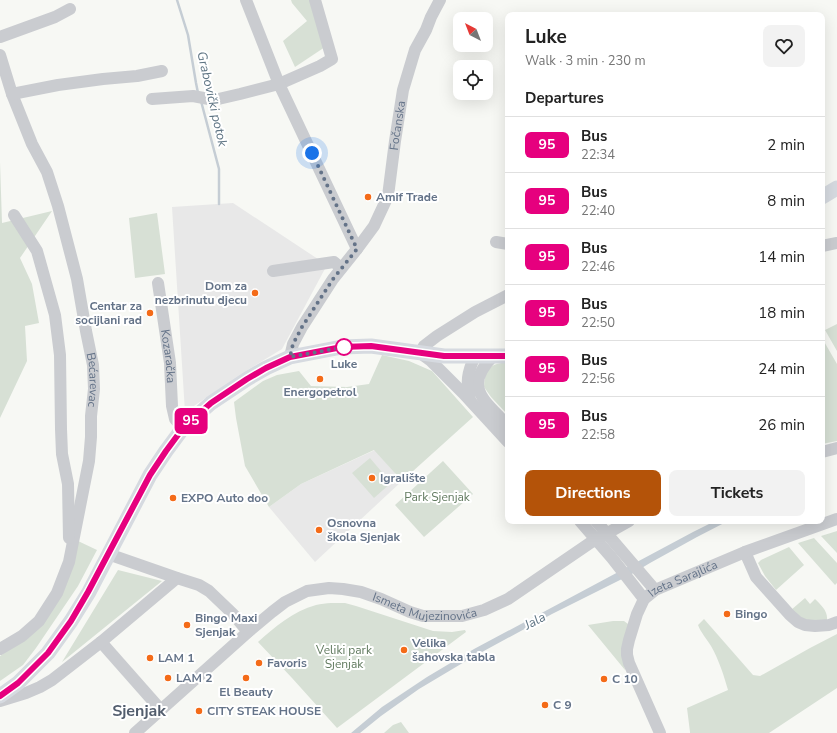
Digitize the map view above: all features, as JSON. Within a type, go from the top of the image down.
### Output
[{"type":"main road","points":[[825,195],[837,188]]},
{"type":"main road","points":[[0,696],[18,683],[48,653],[71,621],[88,592],[150,475],[183,428],[211,403],[266,368],[290,357],[342,347],[371,346],[444,356],[505,356]]},
{"type":"street","points":[[246,0],[279,84],[357,249]]},
{"type":"street","points":[[152,99],[193,96],[214,100],[279,84],[320,66],[332,59],[315,0]]},
{"type":"street","name":"Fočanska","points":[[290,357],[293,344],[302,327],[341,268],[374,226],[388,196],[403,90],[415,50],[440,0]]},
{"type":"street","points":[[0,37],[55,17],[70,9]]},
{"type":"street","name":"Bećarevac","points":[[0,55],[12,94],[32,144],[48,172],[58,206],[77,279],[93,365],[94,389],[89,461],[70,562],[57,593],[39,621],[22,636],[0,649]]},
{"type":"street","points":[[12,94],[58,85],[137,76],[162,71]]},
{"type":"street","points":[[14,215],[37,251],[56,315],[60,355],[62,454],[68,484],[70,562]]},
{"type":"street","points":[[496,242],[505,244]]},
{"type":"street","points":[[825,245],[837,243]]},
{"type":"street","points":[[273,271],[334,262],[341,268]]},
{"type":"street","name":"Kozaračka","points":[[158,283],[170,363],[172,406],[175,419],[183,428]]},
{"type":"street","points":[[505,297],[475,312],[437,336],[424,346],[420,353],[431,361],[470,400],[505,439]]},
{"type":"street","points":[[470,400],[467,386],[470,368],[475,356]]},
{"type":"street","points":[[493,356],[482,369],[478,382],[478,388],[482,398],[505,423]]},
{"type":"street","points":[[825,451],[837,448]]},
{"type":"street","name":"Izeta Sarajlića","points":[[825,523],[837,519]]},
{"type":"street","points":[[583,524],[644,599]]},
{"type":"street","points":[[599,524],[651,586]]},
{"type":"street","name":"Ismeta Mujezinovića","points":[[135,733],[248,632],[285,602],[295,596],[307,591],[329,588],[343,589],[361,592],[423,616],[462,616],[484,610],[508,599],[596,539],[624,524]]},
{"type":"street","name":"Izeta Sarajlića","points":[[660,733],[629,663],[627,655],[629,640],[637,614],[651,586],[823,524]]},
{"type":"street","points":[[745,552],[755,577],[795,620],[801,624],[815,626],[829,625],[837,622]]},
{"type":"street","points":[[108,554],[199,585],[209,591],[233,614],[248,632]]},
{"type":"street","points":[[0,701],[26,693],[52,680],[101,642],[177,578]]},
{"type":"street","points":[[101,642],[161,710]]},
{"type":"shaded area","points":[[233,203],[327,265],[282,349],[241,374],[185,412],[172,207]]},
{"type":"shaded area","points":[[375,450],[402,481],[315,562],[269,507],[301,484]]},
{"type":"green space","points":[[291,0],[310,0],[328,45],[295,67],[283,41],[307,21]]},
{"type":"green space","points":[[0,162],[2,223],[52,211],[20,258],[32,284],[39,323],[25,326],[27,361],[0,418]]},
{"type":"green space","points":[[157,213],[165,274],[135,278],[129,218]]},
{"type":"green space","points":[[837,324],[837,351],[825,330]]},
{"type":"green space","points":[[825,343],[837,364],[837,441],[825,443]]},
{"type":"green space","points":[[382,355],[409,361],[432,371],[473,417],[402,481],[374,450],[301,484],[269,507],[245,466],[234,402],[263,381],[277,375],[299,371],[311,386],[347,387],[369,384]]},
{"type":"green space","points":[[505,363],[505,412],[484,387],[487,371],[497,364]]},
{"type":"green space","name":"Igralište","points":[[370,458],[391,483],[374,498],[352,473]]},
{"type":"green space","name":"Park Sjenjak","points":[[443,461],[473,494],[424,537],[395,505]]},
{"type":"green space","points":[[837,531],[837,553],[821,536]]},
{"type":"green space","points":[[814,538],[837,563],[837,583],[835,585],[798,543]]},
{"type":"green space","points":[[78,541],[97,550],[78,586],[23,665],[0,681],[0,656],[33,632]]},
{"type":"green space","points":[[789,547],[804,565],[776,590],[765,576],[758,563],[761,560]]},
{"type":"green space","points":[[118,570],[162,581],[62,662]]},
{"type":"green space","points":[[805,598],[810,604],[815,599],[822,606],[827,620],[806,621],[791,610]]},
{"type":"green space","name":"Veliki park Sjenjak","points":[[325,603],[345,603],[433,631],[452,632],[465,630],[466,632],[337,728],[258,642],[278,625],[300,611]]},
{"type":"green space","points":[[704,619],[753,675],[760,676],[837,634],[837,688],[769,733],[690,733],[687,708],[728,690],[711,646],[698,625]]},
{"type":"green space","points":[[613,621],[624,621],[628,624],[624,664],[625,670],[588,625]]},
{"type":"green space","points":[[401,722],[409,733],[384,733],[393,725]]},
{"type":"water","name":"Jala","points":[[709,524],[722,524],[630,575],[552,614],[471,658],[419,689],[360,733],[351,733],[382,707],[427,677],[474,649]]},
{"type":"waterway","name":"Grabovički potok","points":[[177,0],[188,35],[198,93]]},
{"type":"waterway","name":"Grabovički potok","points":[[201,101],[219,169],[219,204]]},
{"type":"bus line","name":"95","points":[[0,696],[18,683],[48,653],[71,621],[88,592],[150,475],[183,428],[211,403],[247,379],[283,359],[342,347],[371,346],[444,356],[505,356]]},
{"type":"place","name":"Amif Trade","points":[[368,197]]},
{"type":"place","name":"Dom za nezbrinutu djecu","points":[[255,293]]},
{"type":"place","name":"Centar za socijlani rad","points":[[150,313]]},
{"type":"place","name":"Luke","points":[[344,347]]},
{"type":"place","name":"Energopetrol","points":[[320,379]]},
{"type":"place","name":"Igralište","points":[[372,478]]},
{"type":"place","name":"EXPO Auto doo","points":[[173,498]]},
{"type":"place","name":"Osnovna škola Sjenjak","points":[[319,530]]},
{"type":"place","name":"Bingo","points":[[727,614]]},
{"type":"place","name":"Bingo Maxi Sjenjak","points":[[187,625]]},
{"type":"place","name":"Velika šahovska tabla","points":[[404,650]]},
{"type":"place","name":"LAM 1","points":[[150,658]]},
{"type":"place","name":"Favoris","points":[[259,663]]},
{"type":"place","name":"LAM 2","points":[[168,678]]},
{"type":"place","name":"El Beauty","points":[[246,678]]},
{"type":"place","name":"C 10","points":[[604,679]]},
{"type":"place","name":"C 9","points":[[545,705]]},
{"type":"place","name":"CITY STEAK HOUSE","points":[[199,711]]},
{"type":"district","name":"Sjenjak","points":[[139,711]]},
{"type":"route","points":[[312,153],[357,249],[333,279],[302,327],[293,344],[290,357],[344,347]]}]
